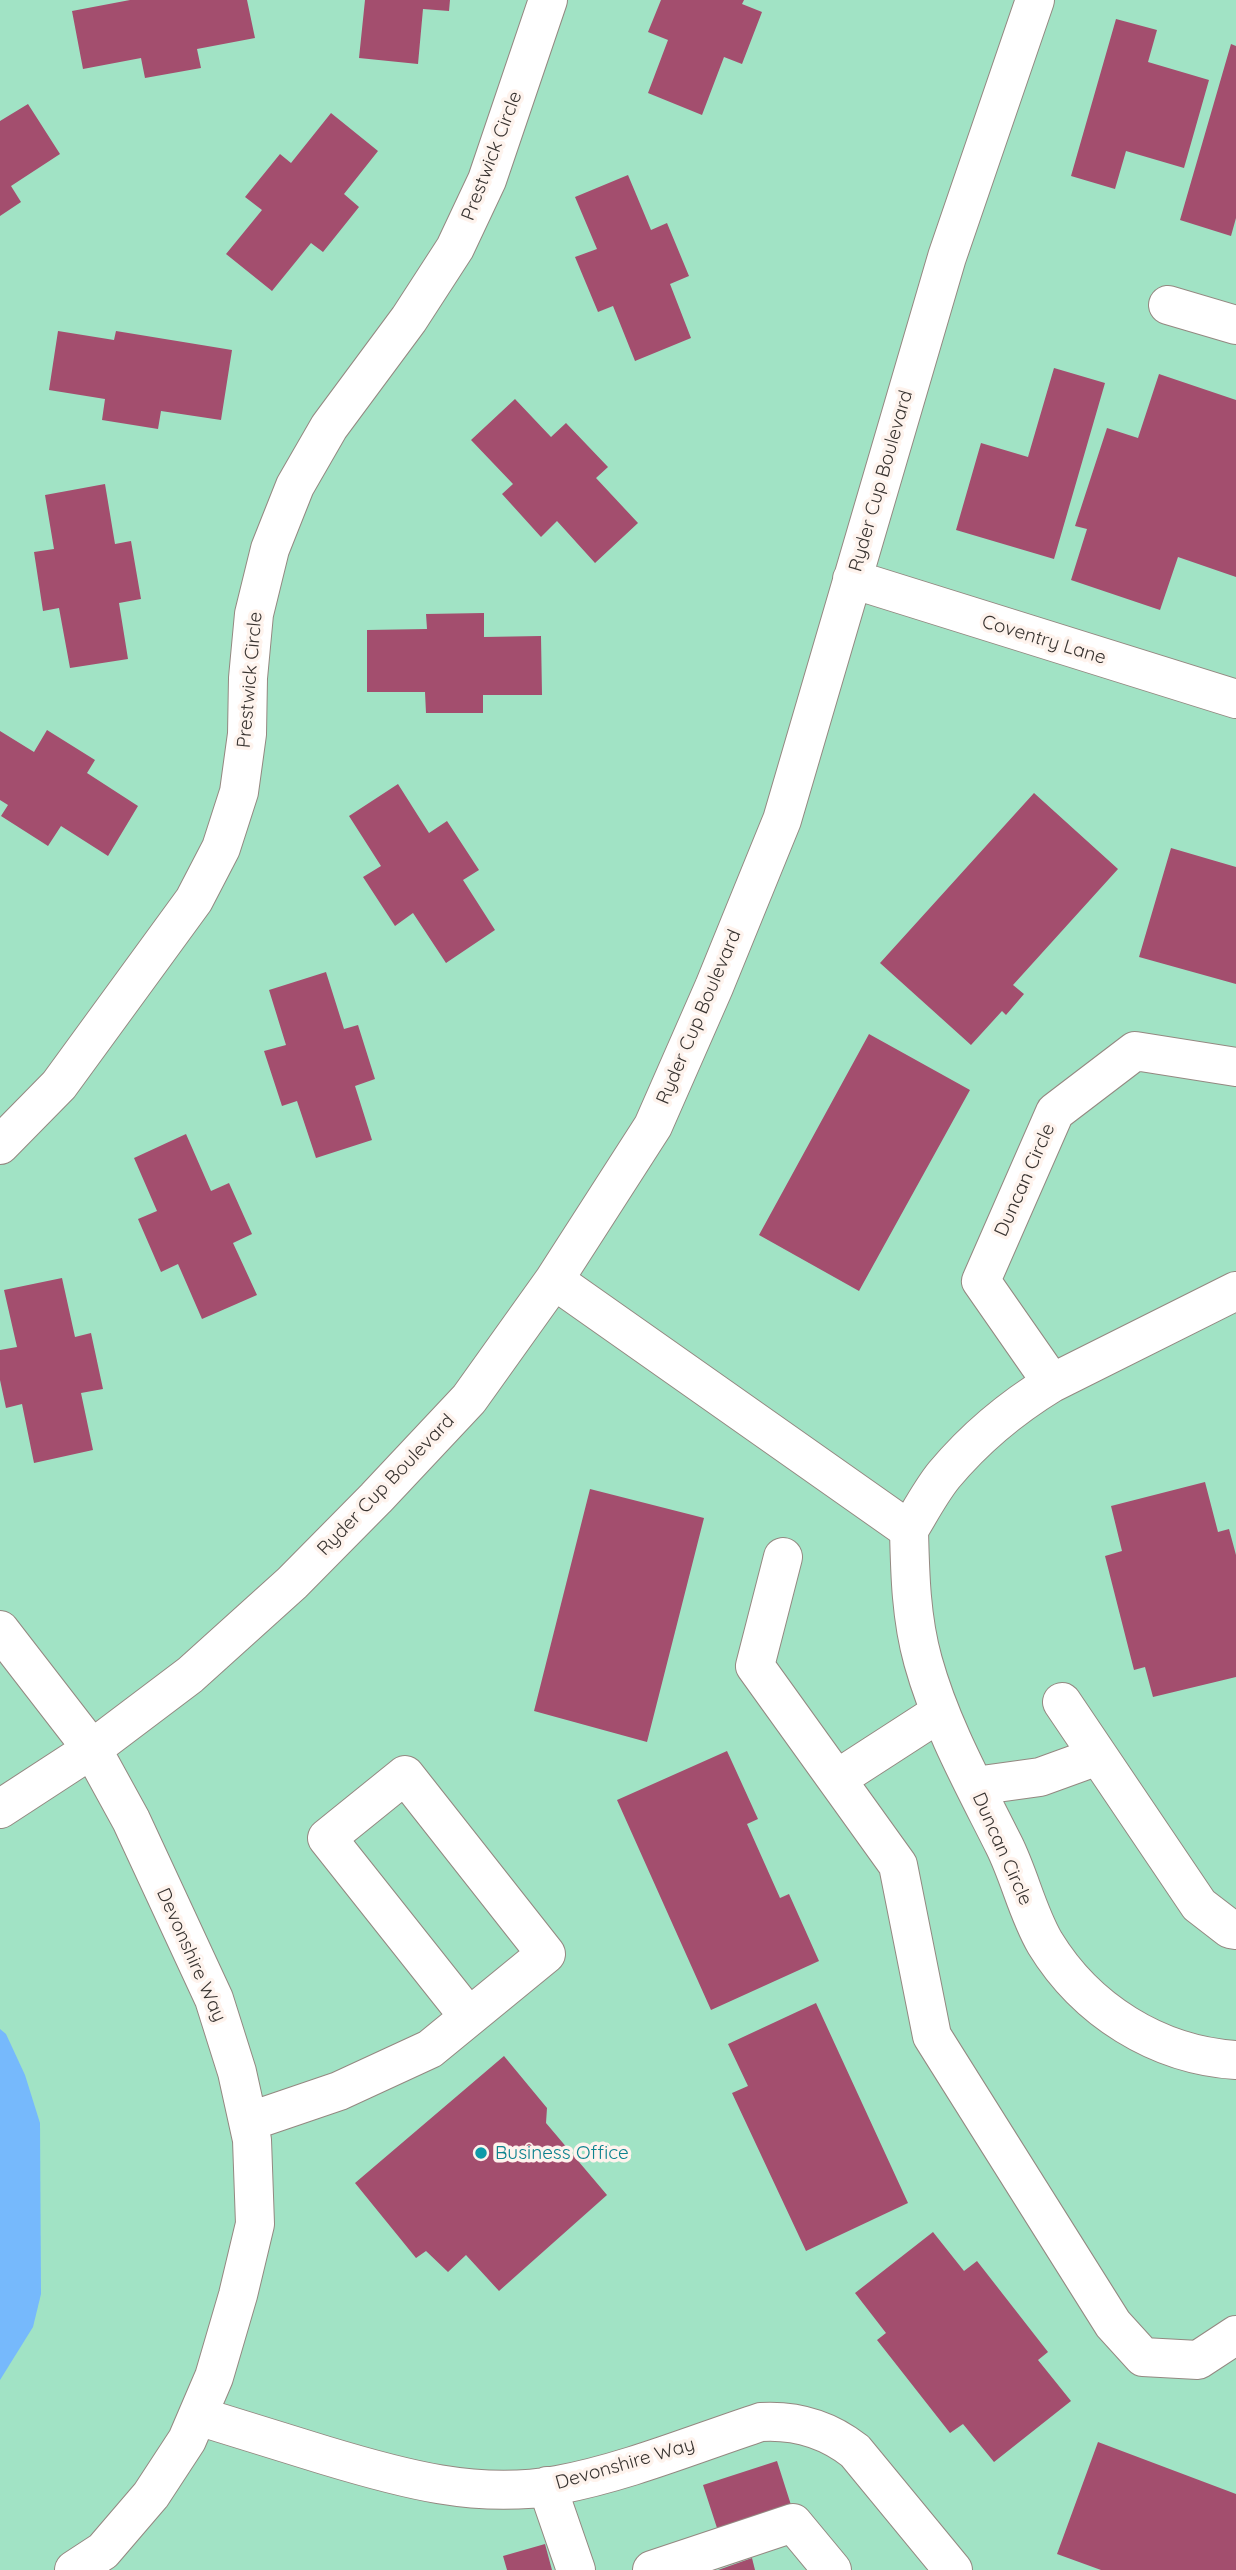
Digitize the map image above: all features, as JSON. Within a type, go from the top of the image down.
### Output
[{"type":"street","name":"Prestwick Circle","points":[[0,1145],[60,1085],[194,900],[221,848],[239,792],[247,734],[248,678],[254,614],[270,548],[295,486],[328,427],[409,319],[455,248],[487,180],[548,0]]},
{"type":"street","name":"Ryder Cup Boulevard","points":[[0,1809],[92,1749],[190,1675],[292,1583],[376,1498],[469,1399],[554,1280],[653,1126],[714,987],[782,820],[947,257],[1035,0]]},
{"type":"street","points":[[1168,304],[1236,325]]},
{"type":"street","name":"Coventry Lane","points":[[852,579],[1236,699]]},
{"type":"street","name":"Duncan Circle","points":[[1052,1384],[981,1281],[1055,1112],[1135,1051],[1236,1067]]},
{"type":"street","points":[[554,1280],[909,1530],[943,1476],[981,1434],[1027,1398],[1236,1291]]},
{"type":"street","name":"Duncan Circle","points":[[909,1530],[910,1595],[922,1659],[939,1713],[1010,1858],[1031,1915],[1045,1942],[1061,1967],[1104,2010],[1156,2041],[1204,2057],[1236,2060]]},
{"type":"street","points":[[783,1556],[755,1666],[898,1865],[932,2036],[1113,2323],[1143,2357],[1198,2360],[1236,2335]]},
{"type":"street","points":[[0,1630],[92,1749]]},
{"type":"street","points":[[1062,1702],[1199,1905],[1230,1929],[1236,1930]]},
{"type":"street","points":[[837,1779],[939,1713]]},
{"type":"street","name":"Devonshire Way","points":[[74,2570],[103,2551],[151,2495],[187,2441],[221,2353],[255,2224],[252,2140],[237,2072],[214,1999],[131,1820],[92,1749]]},
{"type":"street","points":[[975,1786],[1040,1777],[1098,1756]]},
{"type":"street","points":[[248,2122],[339,2091],[430,2049],[546,1954],[405,1775],[327,1838],[469,2017]]},
{"type":"street","name":"Devonshire Way","points":[[198,2416],[388,2474],[428,2483],[491,2490],[547,2486],[624,2468],[761,2422],[776,2421],[813,2427],[843,2441],[855,2451],[953,2570]]},
{"type":"street","points":[[547,2486],[576,2570]]},
{"type":"street","points":[[652,2570],[793,2523],[832,2570]]},
{"type":"green space","points":[[0,0],[1236,0],[1236,2570],[0,2570]]},
{"type":"water","points":[[0,2029],[6,2034],[25,2075],[40,2123],[41,2294],[33,2327],[0,2380]]},
{"type":"building","points":[[130,0],[247,0],[255,38],[197,49],[201,68],[145,78],[141,58],[83,69],[72,11]]},
{"type":"building","points":[[365,0],[450,0],[449,11],[423,9],[418,64],[359,58]]},
{"type":"building","points":[[661,0],[744,0],[742,4],[762,12],[742,64],[724,57],[702,115],[648,93],[668,40],[648,32]]},
{"type":"building","points":[[1116,19],[1157,30],[1148,62],[1209,80],[1184,168],[1126,151],[1115,189],[1071,176]]},
{"type":"building","points":[[1231,44],[1236,46],[1236,218],[1231,236],[1180,220]]},
{"type":"building","points":[[28,104],[60,154],[11,186],[21,202],[0,216],[0,121]]},
{"type":"building","points":[[331,113],[378,151],[344,194],[359,207],[323,252],[311,243],[272,291],[226,254],[262,210],[245,197],[280,154],[291,163]]},
{"type":"building","points":[[628,175],[651,230],[667,223],[689,276],[670,284],[691,338],[635,361],[613,306],[598,312],[575,257],[597,249],[575,197]]},
{"type":"building","points":[[58,331],[114,340],[116,331],[232,350],[221,420],[161,411],[158,429],[102,420],[105,399],[49,390]]},
{"type":"building","points":[[1054,368],[1105,383],[1054,559],[956,530],[981,443],[1028,457]]},
{"type":"building","points":[[1159,374],[1236,400],[1236,577],[1178,557],[1160,610],[1071,580],[1087,529],[1075,526],[1107,428],[1138,438]]},
{"type":"building","points":[[515,399],[551,437],[566,423],[608,467],[596,478],[638,523],[595,563],[557,521],[541,537],[502,494],[513,484],[471,440]]},
{"type":"building","points":[[105,484],[115,544],[131,541],[141,599],[119,603],[128,659],[70,668],[59,608],[43,611],[34,552],[54,549],[45,495]]},
{"type":"building","points":[[484,613],[484,637],[541,636],[542,695],[483,695],[483,713],[426,713],[425,692],[367,692],[367,630],[427,629],[426,614]]},
{"type":"building","points":[[47,730],[95,760],[87,773],[138,806],[108,856],[61,826],[48,846],[1,816],[8,805],[0,800],[0,731],[34,752]]},
{"type":"building","points":[[398,784],[429,833],[447,821],[479,870],[463,880],[495,930],[446,963],[413,913],[395,926],[363,877],[381,866],[349,816]]},
{"type":"building","points":[[1034,793],[1118,869],[1013,985],[1024,994],[1006,1015],[1002,1011],[971,1045],[880,963]]},
{"type":"building","points":[[1171,848],[1236,867],[1236,984],[1139,957]]},
{"type":"building","points":[[326,972],[344,1029],[358,1025],[375,1079],[355,1086],[372,1140],[316,1158],[297,1101],[282,1106],[264,1051],[286,1045],[269,990]]},
{"type":"building","points":[[869,1034],[970,1090],[859,1291],[759,1235]]},
{"type":"building","points":[[186,1134],[211,1191],[229,1183],[252,1234],[233,1243],[257,1295],[202,1319],[178,1264],[161,1272],[138,1219],[157,1211],[134,1158]]},
{"type":"building","points":[[62,1278],[75,1337],[91,1333],[103,1389],[81,1393],[93,1450],[34,1463],[22,1404],[6,1408],[0,1380],[0,1350],[17,1347],[4,1290]]},
{"type":"building","points":[[1205,1482],[1218,1532],[1229,1529],[1236,1555],[1236,1677],[1153,1697],[1145,1667],[1134,1670],[1105,1556],[1122,1551],[1111,1506]]},
{"type":"building","points":[[590,1489],[704,1518],[647,1742],[534,1711]]},
{"type":"building","points":[[727,1751],[758,1819],[747,1824],[780,1898],[789,1894],[819,1961],[711,2010],[617,1800]]},
{"type":"building","points":[[816,2003],[908,2203],[806,2251],[732,2093],[748,2086],[728,2044]]},
{"type":"building","name":"Business Office","points":[[504,2056],[547,2108],[546,2123],[607,2195],[499,2291],[466,2255],[448,2272],[426,2251],[416,2258],[355,2183]]},
{"type":"building","points":[[933,2232],[964,2271],[977,2261],[1048,2352],[1038,2360],[1071,2401],[994,2462],[963,2424],[950,2433],[877,2340],[886,2333],[855,2293]]},
{"type":"building","points":[[1098,2442],[1236,2494],[1236,2570],[1101,2570],[1057,2554]]},
{"type":"building","points":[[777,2461],[791,2505],[717,2528],[703,2485]]},
{"type":"building","points":[[545,2544],[552,2570],[507,2570],[503,2556]]},
{"type":"building","points":[[752,2558],[755,2570],[718,2570]]},
{"type":"place","name":"Business Office","points":[[481,2153]]}]
